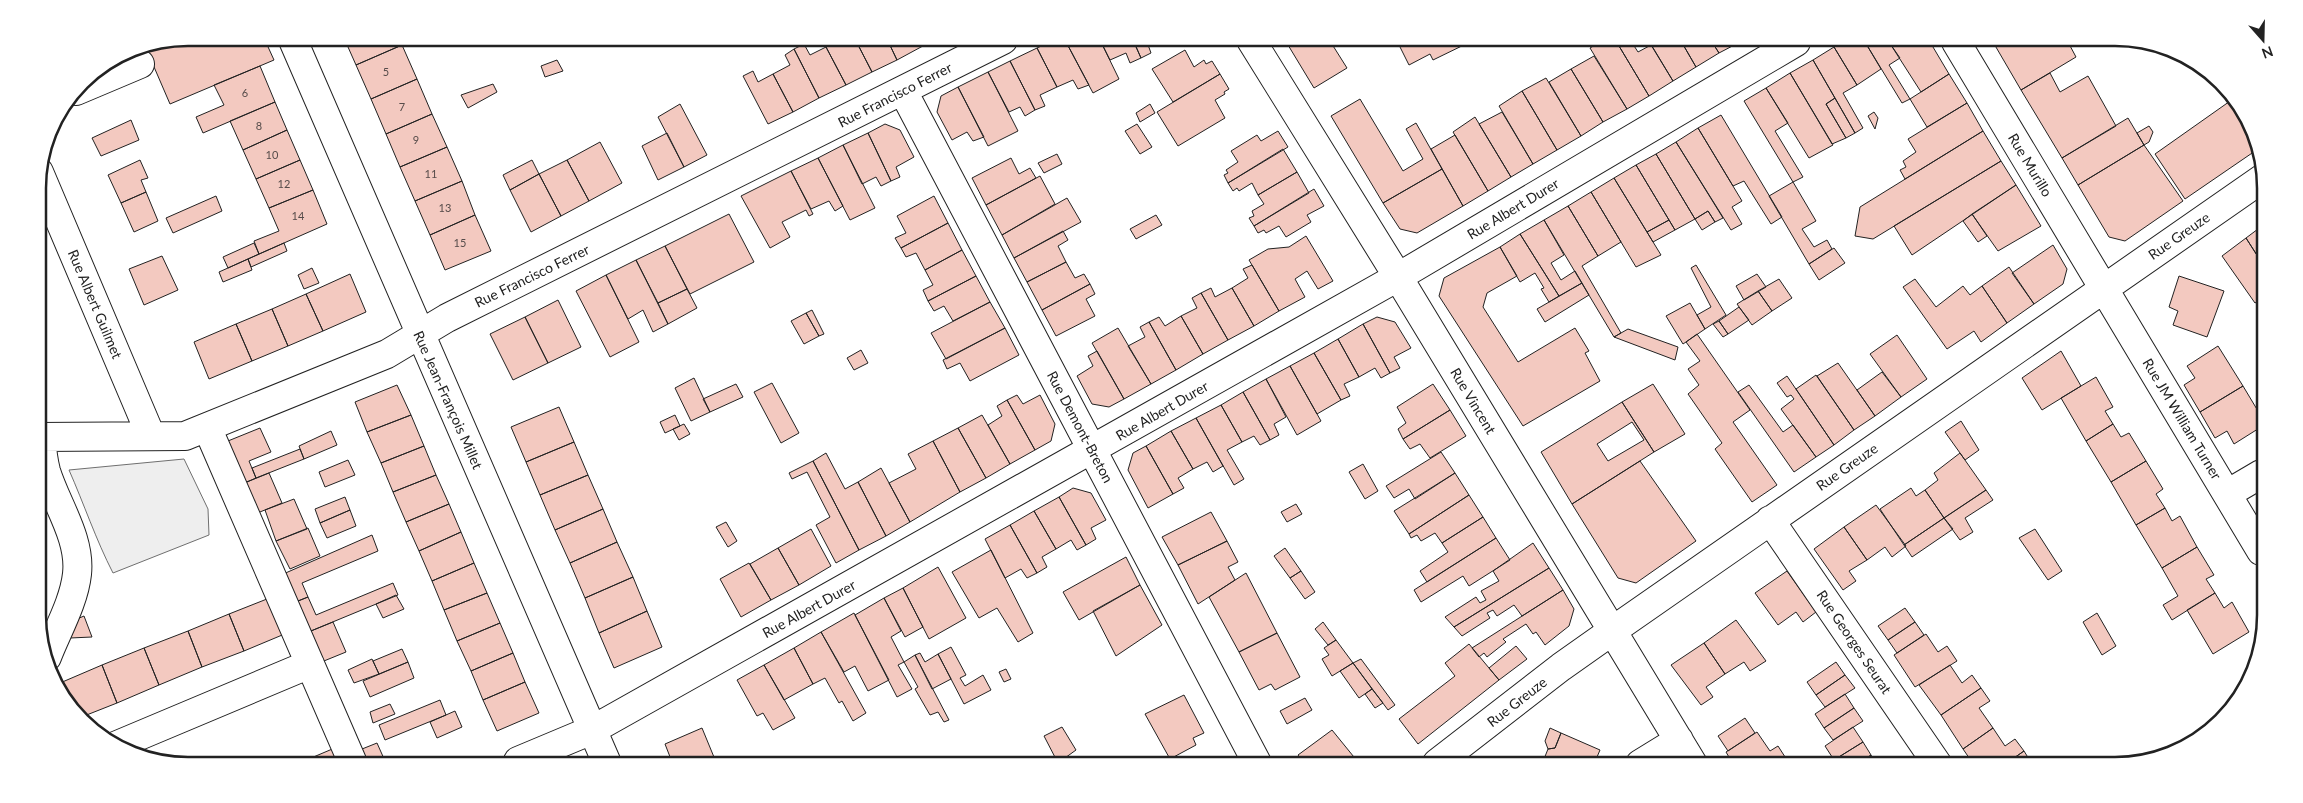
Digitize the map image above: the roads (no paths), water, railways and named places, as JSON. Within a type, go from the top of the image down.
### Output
[{"type":"street","name":"Rue Jean-François Millet","points":[[295,46],[419,335],[604,757]]},
{"type":"street","name":"Rue Francisco Ferrer","points":[[46,437],[185,436],[387,354],[447,318],[991,46]]},
{"type":"street","name":"Rue Vincent","points":[[1254,46],[1398,277],[1688,756]]},
{"type":"street","name":"Rue Albert Durer","points":[[528,757],[592,730],[1092,450],[1398,277],[1789,46]]},
{"type":"street","name":"Rue Murillo","points":[[1958,46],[2104,288]]},
{"type":"street","points":[[93,84],[140,64]]},
{"type":"street","name":"Rue Demont-Breton","points":[[903,91],[1253,756]]},
{"type":"street","name":"Rue Greuze","points":[[1447,756],[1561,667],[2257,182]]},
{"type":"street","name":"Rue Albert Guilmet","points":[[47,189],[151,436]]},
{"type":"street","name":"Rue JM William Turner","points":[[2104,288],[2257,543]]},
{"type":"street","points":[[207,427],[350,757]]},
{"type":"street","points":[[46,473],[74,543],[78,573],[74,589],[51,648]]},
{"type":"street","points":[[2227,494],[2257,476]]},
{"type":"street","name":"Rue Georges Seurat","points":[[1770,520],[1932,756]]},
{"type":"street","points":[[125,742],[310,664]]},
{"type":"street","points":[[1653,756],[1679,740]]}]
